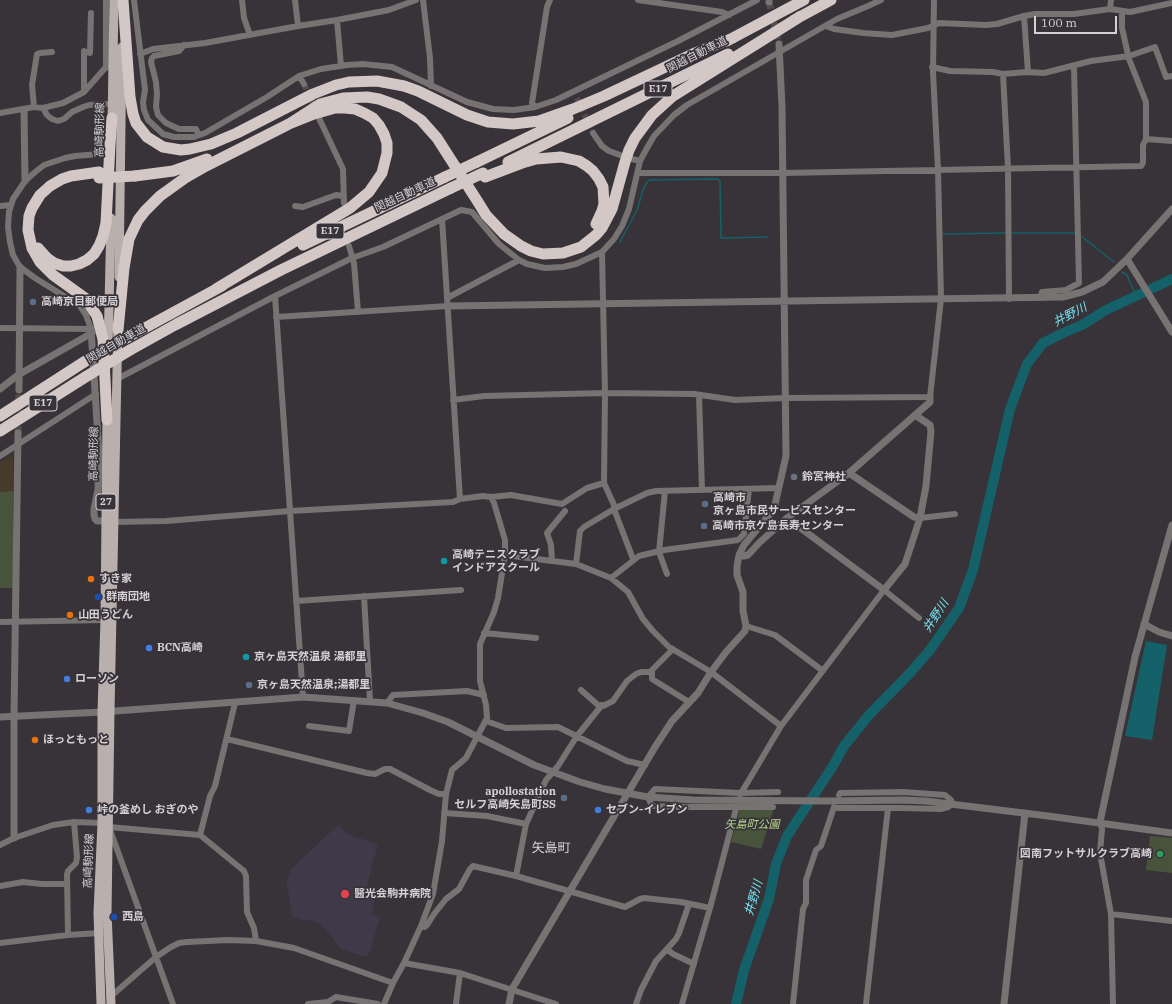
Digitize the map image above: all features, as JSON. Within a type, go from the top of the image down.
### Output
[{"type":"highway","points":[[123,0],[130,97],[133,114],[141,130],[154,142],[172,149],[181,150],[205,145],[238,133]]},
{"type":"highway","name":"関越自動車道","points":[[0,416],[84,362],[216,289],[336,228],[657,76],[804,0]]},
{"type":"highway","name":"関越自動車道","points":[[0,432],[130,350],[221,300],[345,243],[665,86],[831,0]]},
{"type":"highway","points":[[289,124],[320,104],[342,98],[367,97],[379,99],[401,107],[421,120],[437,138],[486,215],[504,234],[531,251],[543,254],[563,253],[589,242],[602,228],[612,209],[625,162],[635,138],[656,110],[673,96],[693,83],[801,16]]},
{"type":"highway","points":[[135,173],[194,158],[312,94],[349,82],[377,81],[390,83],[411,89],[478,120],[500,124],[526,124],[573,109],[695,53],[733,38]]},
{"type":"highway","points":[[283,110],[318,97],[353,91],[377,92],[396,98],[406,102],[425,115],[442,134],[482,199],[499,220],[513,233],[535,245],[553,247],[569,244],[578,240],[593,228],[599,220],[604,196],[603,187],[599,179],[587,166],[571,159],[561,157],[536,159],[484,175]]},
{"type":"highway","points":[[118,330],[126,252],[132,229],[152,203],[172,187],[206,166],[289,124],[314,114],[336,108],[355,110],[373,118],[379,125],[385,138],[387,152],[382,173],[369,192],[350,208],[216,289]]},
{"type":"highway","points":[[99,175],[69,182],[52,192],[41,204],[34,221],[35,239],[42,253],[54,263],[63,266],[80,264],[94,254],[103,236],[108,200],[110,145],[107,118]]},
{"type":"highway","points":[[107,420],[103,338],[97,316],[85,298],[50,272],[40,262],[32,248],[28,230],[29,216],[32,208],[40,195],[50,186],[71,176],[173,171],[244,146]]},
{"type":"main road","name":"高崎駒形線","points":[[106,712],[110,521],[107,420],[107,118],[113,59],[114,0]]},
{"type":"main road","name":"高崎駒形線","points":[[111,1000],[107,913],[105,620],[117,379],[123,0]]},
{"type":"main road","name":"高崎駒形線","points":[[101,1004],[98,913],[106,825]]},
{"type":"street","points":[[106,0],[106,68]]},
{"type":"street","points":[[134,0],[145,90],[143,102],[144,110],[148,120],[163,134],[174,137],[194,137],[205,133],[267,97],[299,76],[321,69],[363,64],[392,67],[467,102],[493,109],[514,110],[535,107],[556,100],[730,15],[757,0]]},
{"type":"street","points":[[242,0],[244,18],[250,34]]},
{"type":"street","points":[[295,0],[298,26]]},
{"type":"street","points":[[140,54],[153,48],[205,43],[389,10],[416,0]]},
{"type":"street","points":[[423,0],[430,58],[431,86]]},
{"type":"street","points":[[535,107],[532,103],[547,7],[550,0]]},
{"type":"street","points":[[638,0],[668,2],[722,12],[730,15]]},
{"type":"street","points":[[117,379],[275,296],[352,258],[383,247],[461,210],[472,212],[499,244],[519,260],[527,264],[545,268],[563,267],[576,264],[602,252],[614,239],[622,226],[629,209],[640,161],[654,136],[674,115],[837,19],[881,0]]},
{"type":"street","points":[[739,555],[748,555],[787,518],[849,473],[930,402],[941,299],[938,170],[932,68],[934,0]]},
{"type":"street","points":[[1110,9],[1111,0]]},
{"type":"street","points":[[826,26],[834,29],[862,33],[892,35],[928,28],[939,24],[986,25],[997,24],[1024,16],[1041,14],[1074,14],[1110,9],[1130,12],[1172,3]]},
{"type":"street","points":[[638,173],[782,173],[1141,166],[1143,162],[1143,145],[1146,139],[1146,102],[1129,56],[1122,28],[1122,11]]},
{"type":"street","points":[[84,92],[84,51],[90,53],[91,13]]},
{"type":"street","points":[[1024,16],[1028,72]]},
{"type":"street","points":[[337,20],[342,66]]},
{"type":"street","points":[[509,1004],[512,989],[672,721],[688,702],[698,693],[726,652],[745,632],[746,626],[743,611],[743,592],[737,575],[739,555],[744,545],[774,509],[786,456],[779,44]]},
{"type":"street","points":[[184,45],[179,51],[154,56],[152,58],[151,62],[156,82],[157,94],[156,107],[158,115],[166,123],[179,129],[196,129],[198,135]]},
{"type":"street","points":[[932,68],[950,71],[992,72],[1003,74],[1028,72],[1044,73],[1074,66],[1091,60],[1129,56],[1155,47],[1166,77],[1172,76]]},
{"type":"street","points":[[34,107],[32,85],[37,54],[52,52]]},
{"type":"street","points":[[0,113],[24,110],[34,107],[43,108],[63,103],[84,92],[113,59]]},
{"type":"street","points":[[1040,298],[1042,292],[1066,290],[1079,283],[1074,66]]},
{"type":"street","points":[[1003,74],[1008,168],[1009,299]]},
{"type":"street","points":[[299,76],[304,84]]},
{"type":"street","points":[[574,91],[578,98]]},
{"type":"street","points":[[133,104],[143,102]]},
{"type":"street","points":[[43,108],[52,119],[58,120],[64,119],[72,112],[82,107],[106,104]]},
{"type":"street","points":[[24,110],[24,181]]},
{"type":"street","points":[[318,116],[343,169],[344,203]]},
{"type":"street","points":[[107,118],[99,154],[75,156],[44,165],[24,181],[13,199],[8,227],[13,254],[20,267],[80,306],[86,315],[92,331],[99,454],[98,490],[94,509],[94,515],[97,521],[166,521],[290,511],[453,502],[460,499],[483,496],[491,497],[511,495],[562,504],[587,488],[604,483]]},
{"type":"street","points":[[593,133],[602,146],[609,151],[620,155]]},
{"type":"street","points":[[1146,139],[1172,141]]},
{"type":"street","points":[[632,159],[640,161]]},
{"type":"street","points":[[295,206],[303,207],[336,195],[343,196]]},
{"type":"street","points":[[0,206],[11,205]]},
{"type":"street","points":[[276,317],[448,306],[1009,299],[1063,297],[1082,292],[1103,282],[1113,274],[1172,209]]},
{"type":"street","points":[[442,219],[460,499]]},
{"type":"street","points":[[345,243],[354,263],[358,312]]},
{"type":"street","points":[[602,252],[605,393],[604,483],[614,505],[614,509],[634,559]]},
{"type":"street","points":[[1127,259],[1172,332]]},
{"type":"street","points":[[447,298],[519,260]]},
{"type":"street","points":[[19,390],[20,267]]},
{"type":"street","points":[[275,296],[303,698]]},
{"type":"street","points":[[0,328],[92,331]]},
{"type":"street","points":[[0,388],[92,331]]},
{"type":"street","points":[[453,400],[484,396],[605,393],[699,395],[735,400],[785,398],[930,397]]},
{"type":"street","points":[[0,456],[96,394]]},
{"type":"street","points":[[699,395],[702,490]]},
{"type":"street","points":[[741,794],[781,726],[904,564],[920,518],[926,486],[931,431],[930,426],[915,415]]},
{"type":"street","points":[[14,838],[18,433]]},
{"type":"street","points":[[849,473],[914,517],[920,518],[955,514]]},
{"type":"street","points":[[576,564],[580,531],[584,527],[614,509],[647,493],[656,491],[779,488]]},
{"type":"street","points":[[611,578],[639,556],[664,550],[738,540],[744,534],[749,489]]},
{"type":"street","points":[[665,491],[659,552],[667,574]]},
{"type":"street","points":[[384,1004],[421,926],[432,894],[442,841],[446,794],[452,770],[466,758],[486,721],[486,707],[480,680],[480,644],[494,612],[498,598],[505,554],[505,540],[491,497]]},
{"type":"street","points":[[552,561],[551,545],[547,533],[565,511]]},
{"type":"street","points":[[787,518],[884,590],[918,618]]},
{"type":"street","points":[[1112,1004],[1111,914],[1100,853],[1102,829],[1100,822],[1135,657],[1172,525]]},
{"type":"street","points":[[505,554],[576,564],[611,578],[628,592],[643,619],[653,631],[673,649],[711,672],[781,726]]},
{"type":"street","points":[[296,601],[461,590]]},
{"type":"street","points":[[364,596],[370,701]]},
{"type":"street","points":[[0,622],[105,620]]},
{"type":"street","points":[[1144,624],[1159,632],[1172,636]]},
{"type":"street","points":[[746,626],[775,635],[823,671]]},
{"type":"street","points":[[484,633],[536,638]]},
{"type":"street","points":[[673,649],[652,670],[652,679],[688,702]]},
{"type":"street","points":[[581,690],[598,704],[603,706],[613,701],[627,681],[636,674],[641,672],[652,672]]},
{"type":"street","points":[[388,703],[393,695],[467,691],[484,695]]},
{"type":"street","points":[[0,717],[106,712],[303,698],[370,701],[388,703],[448,722],[534,765],[580,782],[628,794],[693,800],[903,800],[952,804],[1100,822],[1172,833]]},
{"type":"street","points":[[309,726],[349,731],[354,700]]},
{"type":"street","points":[[200,835],[210,796],[215,786],[235,703]]},
{"type":"street","points":[[516,876],[526,824],[546,780],[558,766],[577,736],[602,705]]},
{"type":"street","points":[[486,721],[506,728],[558,727],[627,761],[645,765]]},
{"type":"street","points":[[227,739],[367,773],[375,774],[385,769],[390,769],[430,790],[439,794],[446,794]]},
{"type":"street","points":[[648,797],[655,789],[741,794],[778,792]]},
{"type":"street","points":[[839,795],[840,793],[903,792],[945,795],[951,800],[952,804]]},
{"type":"street","points":[[648,797],[653,806],[773,807]]},
{"type":"street","points":[[793,1004],[803,909],[806,903],[806,880],[816,850],[820,846],[834,808],[941,809],[952,804]]},
{"type":"street","points":[[682,1004],[710,908],[737,806]]},
{"type":"street","points":[[866,1004],[888,808]]},
{"type":"street","points":[[444,812],[487,816],[526,824]]},
{"type":"street","points":[[1004,1004],[1025,813]]},
{"type":"street","points":[[68,935],[67,874],[76,863],[77,858],[74,822]]},
{"type":"street","points":[[0,845],[14,838],[53,825],[74,822],[200,835],[244,871],[246,876],[247,912],[254,928],[256,941]]},
{"type":"street","points":[[106,825],[173,1004]]},
{"type":"street","points":[[421,926],[425,927],[427,925],[446,899],[459,889],[471,867],[476,866],[625,907],[644,898],[681,902],[710,908]]},
{"type":"street","points":[[0,886],[23,882],[67,884]]},
{"type":"street","points":[[636,1004],[641,990],[656,961],[679,932],[689,904]]},
{"type":"street","points":[[1111,914],[1172,921]]},
{"type":"street","points":[[0,944],[68,935],[99,933]]},
{"type":"street","points":[[101,1004],[111,1000],[156,957],[171,947],[183,942],[228,940],[256,941],[294,948],[393,983]]},
{"type":"street","points":[[667,949],[673,954],[694,964]]},
{"type":"street","points":[[404,963],[460,973],[556,1004]]},
{"type":"street","points":[[456,1004],[460,973]]},
{"type":"street","points":[[308,1004],[328,1002],[336,997],[378,1004]]},
{"type":"shaded area","points":[[12,455],[13,588],[0,588],[0,463]]},
{"type":"shaded area","points":[[338,825],[349,835],[378,844],[367,885],[378,888],[371,914],[380,917],[367,957],[341,949],[326,930],[318,923],[292,917],[286,884],[291,869]]},
{"type":"green space","points":[[13,491],[13,588],[0,588],[0,492]]},
{"type":"green space","name":"矢島町公園","points":[[774,808],[761,849],[731,842],[740,809]]},
{"type":"green space","name":"図南フットサルクラブ高崎","points":[[1150,836],[1172,838],[1172,873],[1146,870]]},
{"type":"water","points":[[1146,641],[1167,645],[1152,740],[1125,736]]},
{"type":"waterway","points":[[620,242],[637,210],[644,187],[649,180],[717,179],[720,181],[721,238],[768,237]]},
{"type":"waterway","points":[[943,234],[1005,233]]},
{"type":"waterway","points":[[1012,233],[1075,233]]},
{"type":"waterway","points":[[1081,236],[1114,262]]},
{"type":"waterway","points":[[1122,272],[1127,275],[1136,296]]},
{"type":"waterway","name":"井野川","points":[[736,1004],[744,970],[769,899],[776,864],[787,836],[833,766],[844,746],[869,715],[930,650],[959,608],[973,570],[1010,409],[1027,364],[1043,343],[1082,325],[1106,310],[1172,279]]},
{"type":"tunnel","points":[[769,2],[779,44]]},
{"type":"tunnel","points":[[304,84],[315,109]]},
{"type":"tunnel","points":[[577,98],[593,133]]},
{"type":"tunnel","points":[[18,433],[19,390]]},
{"type":"place","name":"高崎京目郵便局","points":[[33,302]]},
{"type":"place","name":"鈴宮神社","points":[[794,477]]},
{"type":"place","name":"高崎市 京ヶ島市民サービスセンター","points":[[705,504]]},
{"type":"place","name":"高崎市京ケ島長寿センター","points":[[704,526]]},
{"type":"place","name":"高崎テニスクラブ インドアスクール","points":[[444,561]]},
{"type":"place","name":"すき家","points":[[91,579]]},
{"type":"place","name":"群南団地","points":[[98,597]]},
{"type":"place","name":"山田うどん","points":[[70,615]]},
{"type":"place","name":"BCN高崎","points":[[149,648]]},
{"type":"place","name":"京ヶ島天然温泉 湯都里","points":[[246,657]]},
{"type":"place","name":"ローソン","points":[[67,679]]},
{"type":"place","name":"京ヶ島天然温泉;湯都里","points":[[249,685]]},
{"type":"place","name":"ほっともっと","points":[[35,740]]},
{"type":"place","name":"apollostation セルフ高崎矢島町SS","points":[[564,798]]},
{"type":"place","name":"峠の釜めし おぎのや","points":[[89,810]]},
{"type":"place","name":"セブン-イレブン","points":[[598,810]]},
{"type":"place","name":"図南フットサルクラブ高崎","points":[[1160,854]]},
{"type":"place","name":"醫光会駒井病院","points":[[345,894]]},
{"type":"place","name":"西島","points":[[114,917]]},
{"type":"district","name":"矢島町","points":[[551,848]]}]
